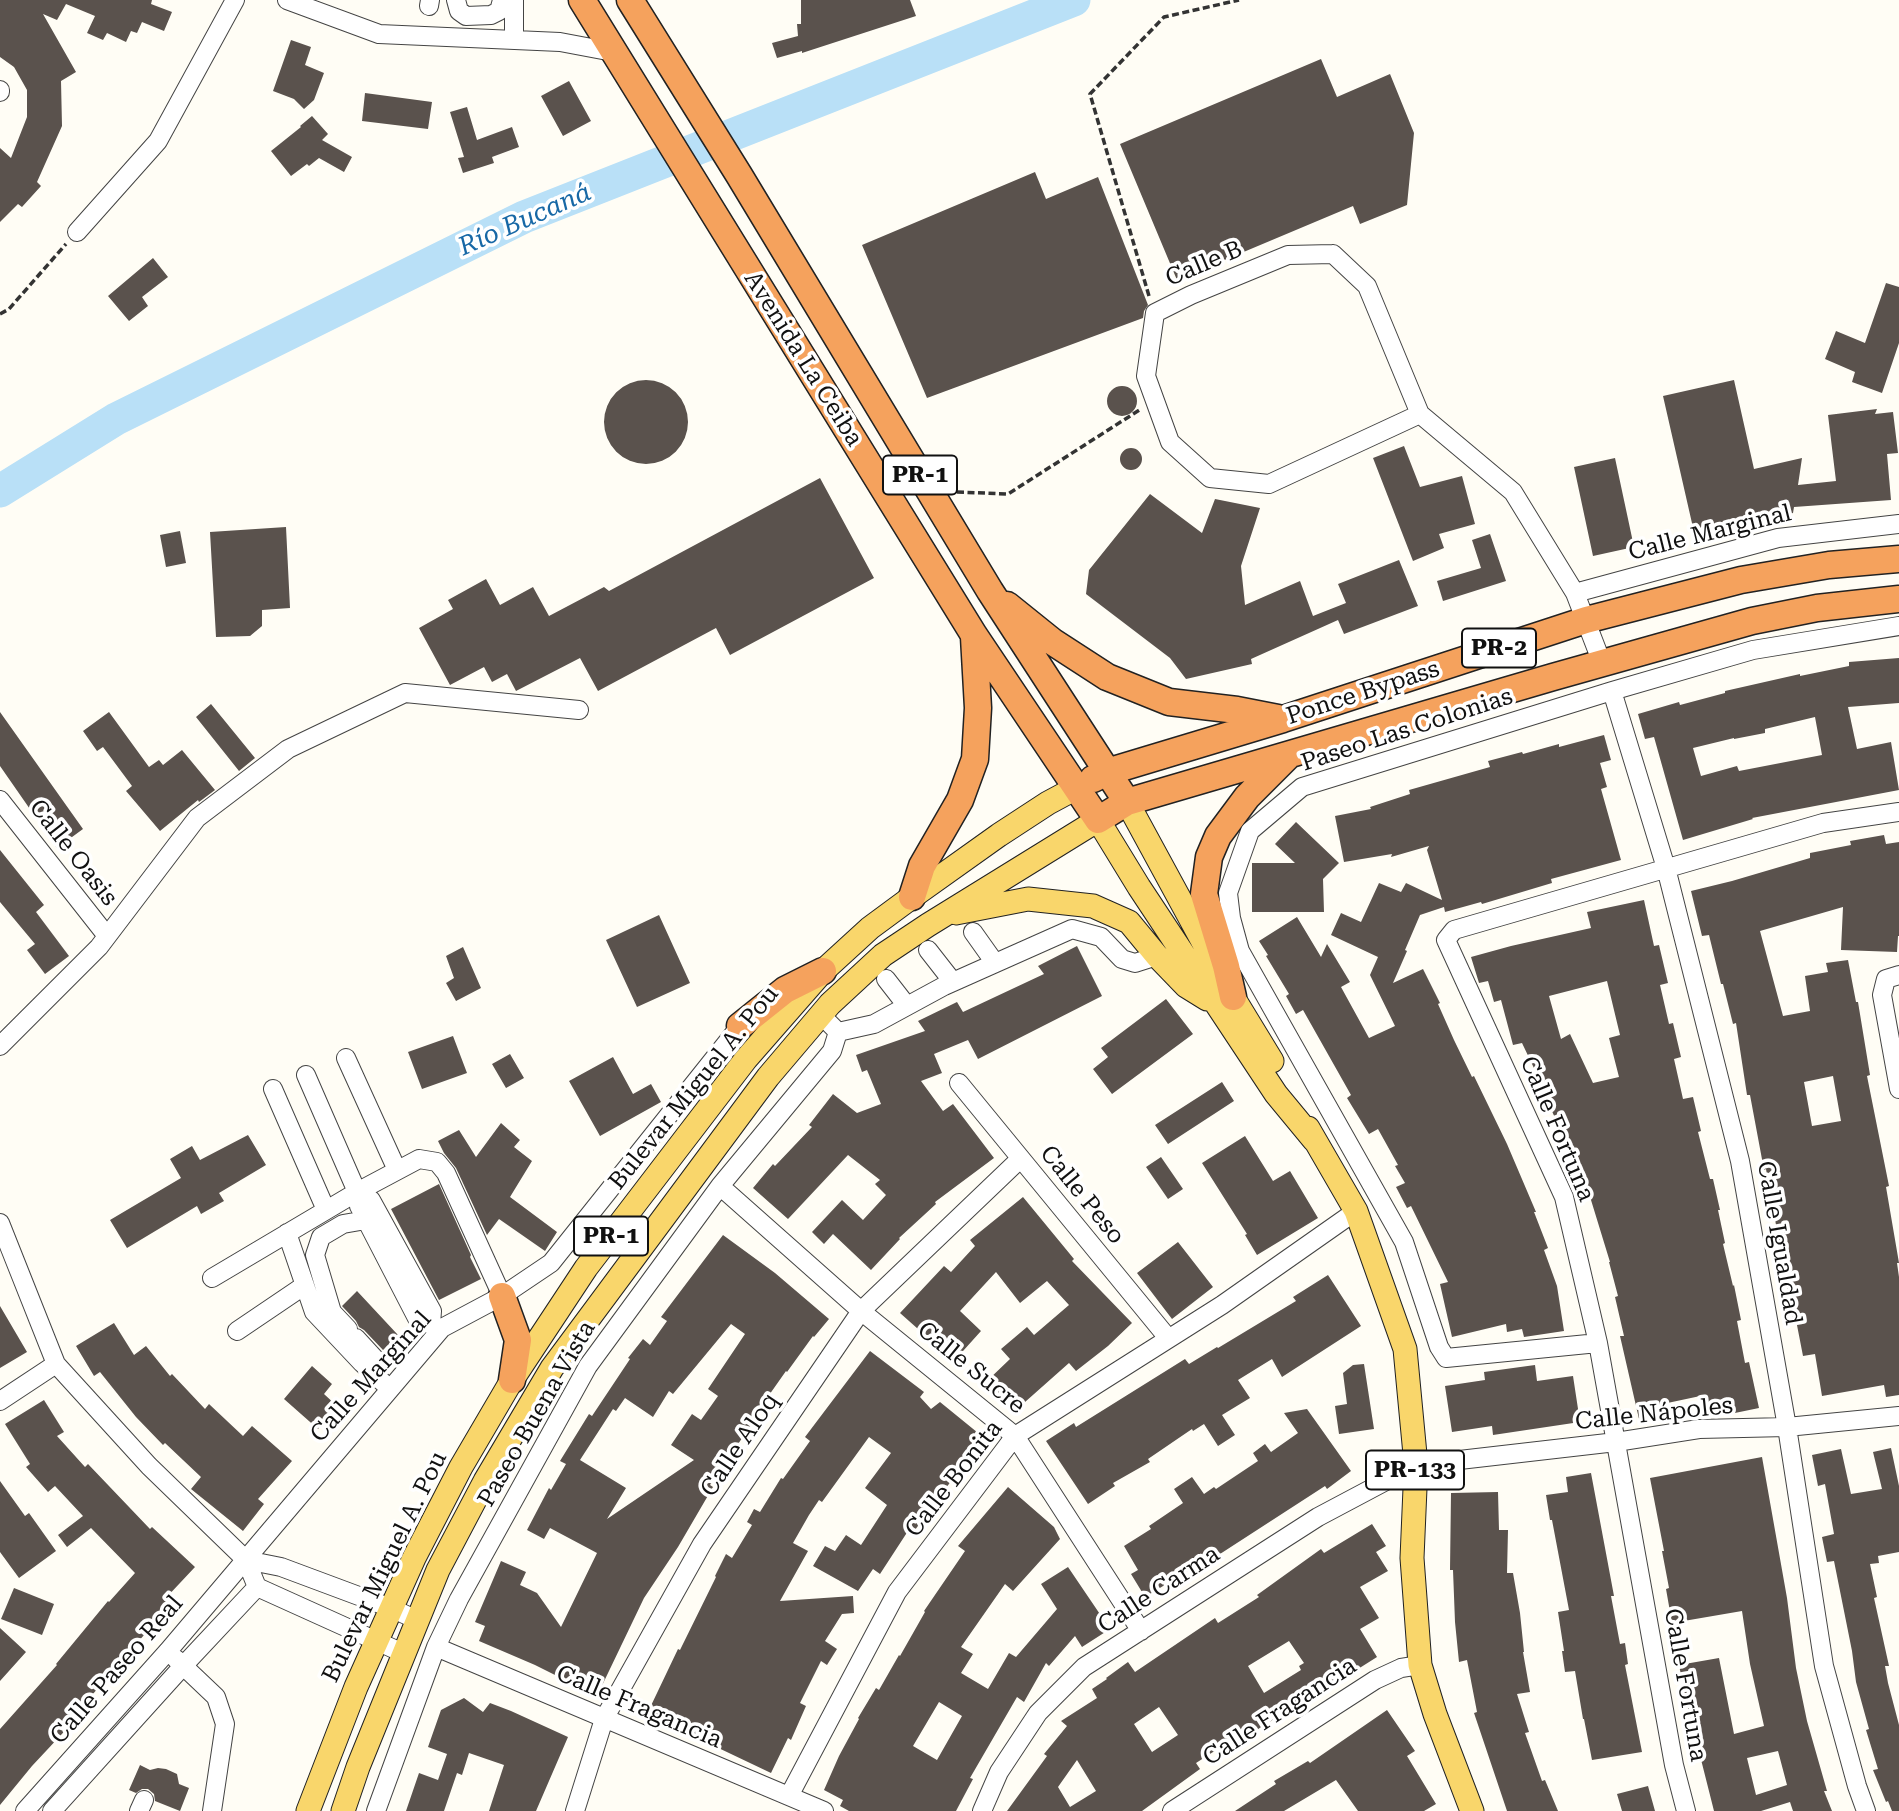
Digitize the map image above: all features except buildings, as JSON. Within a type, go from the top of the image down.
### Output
[{"type":"highway","name":"Avenida La Ceiba","points":[[582,0],[974,635],[1098,820]]},
{"type":"highway","name":"Avenida La Ceiba","points":[[630,0],[990,591],[1127,802]]},
{"type":"highway","name":"Ponce Bypass","points":[[1076,788],[1107,772],[1283,719],[1586,620],[1741,580],[1829,565],[1899,559]]},
{"type":"highway","points":[[990,591],[1053,642],[1107,677],[1169,702],[1237,710],[1283,719]]},
{"type":"highway","name":"Ponce Bypass","points":[[1098,820],[1127,802],[1752,621],[1816,608],[1899,599]]},
{"type":"highway","points":[[912,897],[922,866],[960,800],[975,759],[978,708],[974,635]]},
{"type":"highway","points":[[1226,1002],[1226,966],[1204,894],[1209,857],[1218,836],[1247,797],[1289,755]]},
{"type":"highway","points":[[740,1026],[785,990],[823,971]]},
{"type":"highway","points":[[502,1296],[518,1340],[512,1380]]},
{"type":"main road","name":"Bulevar Miguel A. Pou","points":[[308,1811],[356,1687],[414,1558],[461,1467],[512,1380],[594,1257],[747,1059],[823,971],[870,928],[912,897],[999,835],[1076,788]]},
{"type":"main road","name":"PR-133","points":[[1127,802],[1226,1002]]},
{"type":"main road","name":"Bulevar Miguel A. Pou","points":[[343,1811],[358,1767],[438,1570],[485,1480],[552,1368],[768,1077],[830,1004],[883,955],[1098,820]]},
{"type":"main road","name":"PR-133","points":[[1098,820],[1139,887],[1288,1088],[1314,1140],[1356,1211],[1405,1349],[1416,1465],[1412,1558],[1420,1665],[1471,1811]]},
{"type":"main road","points":[[943,916],[1028,899],[1093,906],[1129,922],[1186,986],[1226,1002]]},
{"type":"street","points":[[77,232],[158,141],[235,0]]},
{"type":"street","points":[[456,0],[459,11],[466,16],[491,15],[508,2]]},
{"type":"street","points":[[298,2],[379,34],[560,42],[615,55]]},
{"type":"street","points":[[508,2],[514,40]]},
{"type":"street","name":"Calle B","points":[[1420,414],[1269,484],[1210,478],[1170,442],[1146,376],[1154,313],[1288,255],[1334,254],[1367,286],[1420,414],[1513,492],[1576,593],[1602,663]]},
{"type":"street","name":"Calle Marginal","points":[[1576,593],[1778,538],[1899,524]]},
{"type":"street","name":"Paseo Las Colonias","points":[[1598,1342],[1446,1358],[1439,1347],[1404,1241],[1240,951],[1231,918],[1228,892],[1250,831],[1302,787],[1753,650],[1899,626]]},
{"type":"street","name":"Calle Igualdad","points":[[1612,691],[1666,868],[1740,1161],[1787,1427],[1825,1665],[1866,1811]]},
{"type":"street","points":[[0,1046],[99,947],[197,818],[288,749],[405,693],[579,710]]},
{"type":"street","name":"Calle Oasis","points":[[0,800],[107,936]]},
{"type":"street","name":"Calle Fortuna","points":[[1686,1811],[1674,1765],[1598,1342],[1564,1197],[1446,940],[1454,930],[1823,823],[1899,812]]},
{"type":"street","points":[[821,1015],[838,1032],[874,1024],[953,982],[1072,929],[1101,937],[1122,959],[1135,963],[1157,956]]},
{"type":"street","points":[[973,932],[995,964]]},
{"type":"street","points":[[928,950],[953,982]]},
{"type":"street","points":[[1899,975],[1886,979],[1882,995],[1899,1089]]},
{"type":"street","points":[[886,979],[907,1006]]},
{"type":"street","name":"Calle Marginal","points":[[246,1560],[390,1389],[434,1328],[442,1328],[502,1296],[551,1263],[740,1026]]},
{"type":"street","name":"Paseo Buena Vista","points":[[376,1811],[436,1647],[588,1366],[720,1186],[832,1051],[838,1032]]},
{"type":"street","points":[[346,1058],[397,1170]]},
{"type":"street","points":[[306,1075],[357,1192],[359,1206],[366,1220],[419,1322],[434,1328],[432,1311],[371,1200],[357,1192]]},
{"type":"street","name":"Calle Peso","points":[[958,1083],[1168,1338]]},
{"type":"street","points":[[273,1089],[326,1210]]},
{"type":"street","points":[[212,1278],[357,1192],[419,1159],[437,1162],[446,1173],[502,1296]]},
{"type":"street","name":"Calle Aloq","points":[[575,1811],[604,1719],[702,1544],[861,1311],[1020,1159]]},
{"type":"street","name":"Calle Sucre","points":[[720,1186],[861,1311],[1016,1436],[1141,1631]]},
{"type":"street","name":"Calle Bonita","points":[[789,1796],[897,1592],[1016,1436],[1222,1305],[1356,1211]]},
{"type":"street","points":[[366,1220],[344,1224],[321,1237],[314,1255],[332,1312],[378,1362],[375,1375]]},
{"type":"street","points":[[0,1223],[56,1364],[149,1466],[246,1560],[257,1587],[404,1653]]},
{"type":"street","points":[[286,1233],[314,1312],[390,1389]]},
{"type":"street","points":[[237,1331],[305,1285]]},
{"type":"street","points":[[0,1401],[56,1364]]},
{"type":"street","name":"Calle Nápoles","points":[[1416,1465],[1616,1442],[1699,1429],[1787,1427],[1899,1416]]},
{"type":"street","name":"Calle Carma","points":[[982,1811],[999,1772],[1038,1713],[1084,1667],[1318,1517],[1416,1465]]},
{"type":"street","points":[[246,1560],[281,1567],[417,1620]]},
{"type":"street","name":"Calle Paseo Real","points":[[25,1811],[246,1560]]},
{"type":"street","name":"Calle Paseo Real","points":[[52,1811],[257,1587]]},
{"type":"street","name":"Calle Fragancia","points":[[436,1647],[824,1811]]},
{"type":"street","points":[[167,1651],[216,1697],[225,1724],[212,1811]]},
{"type":"street","name":"Calle Fragancia","points":[[1172,1811],[1375,1680],[1401,1668],[1420,1665]]},
{"type":"path","points":[[1154,313],[1090,94],[1164,18],[1239,0]]},
{"type":"path","points":[[0,314],[9,309],[77,232]]},
{"type":"path","points":[[930,491],[1008,494],[1155,400]]},
{"type":"waterway","name":"Río Bucaná","points":[[0,491],[116,419],[524,217],[1074,0]]}]
